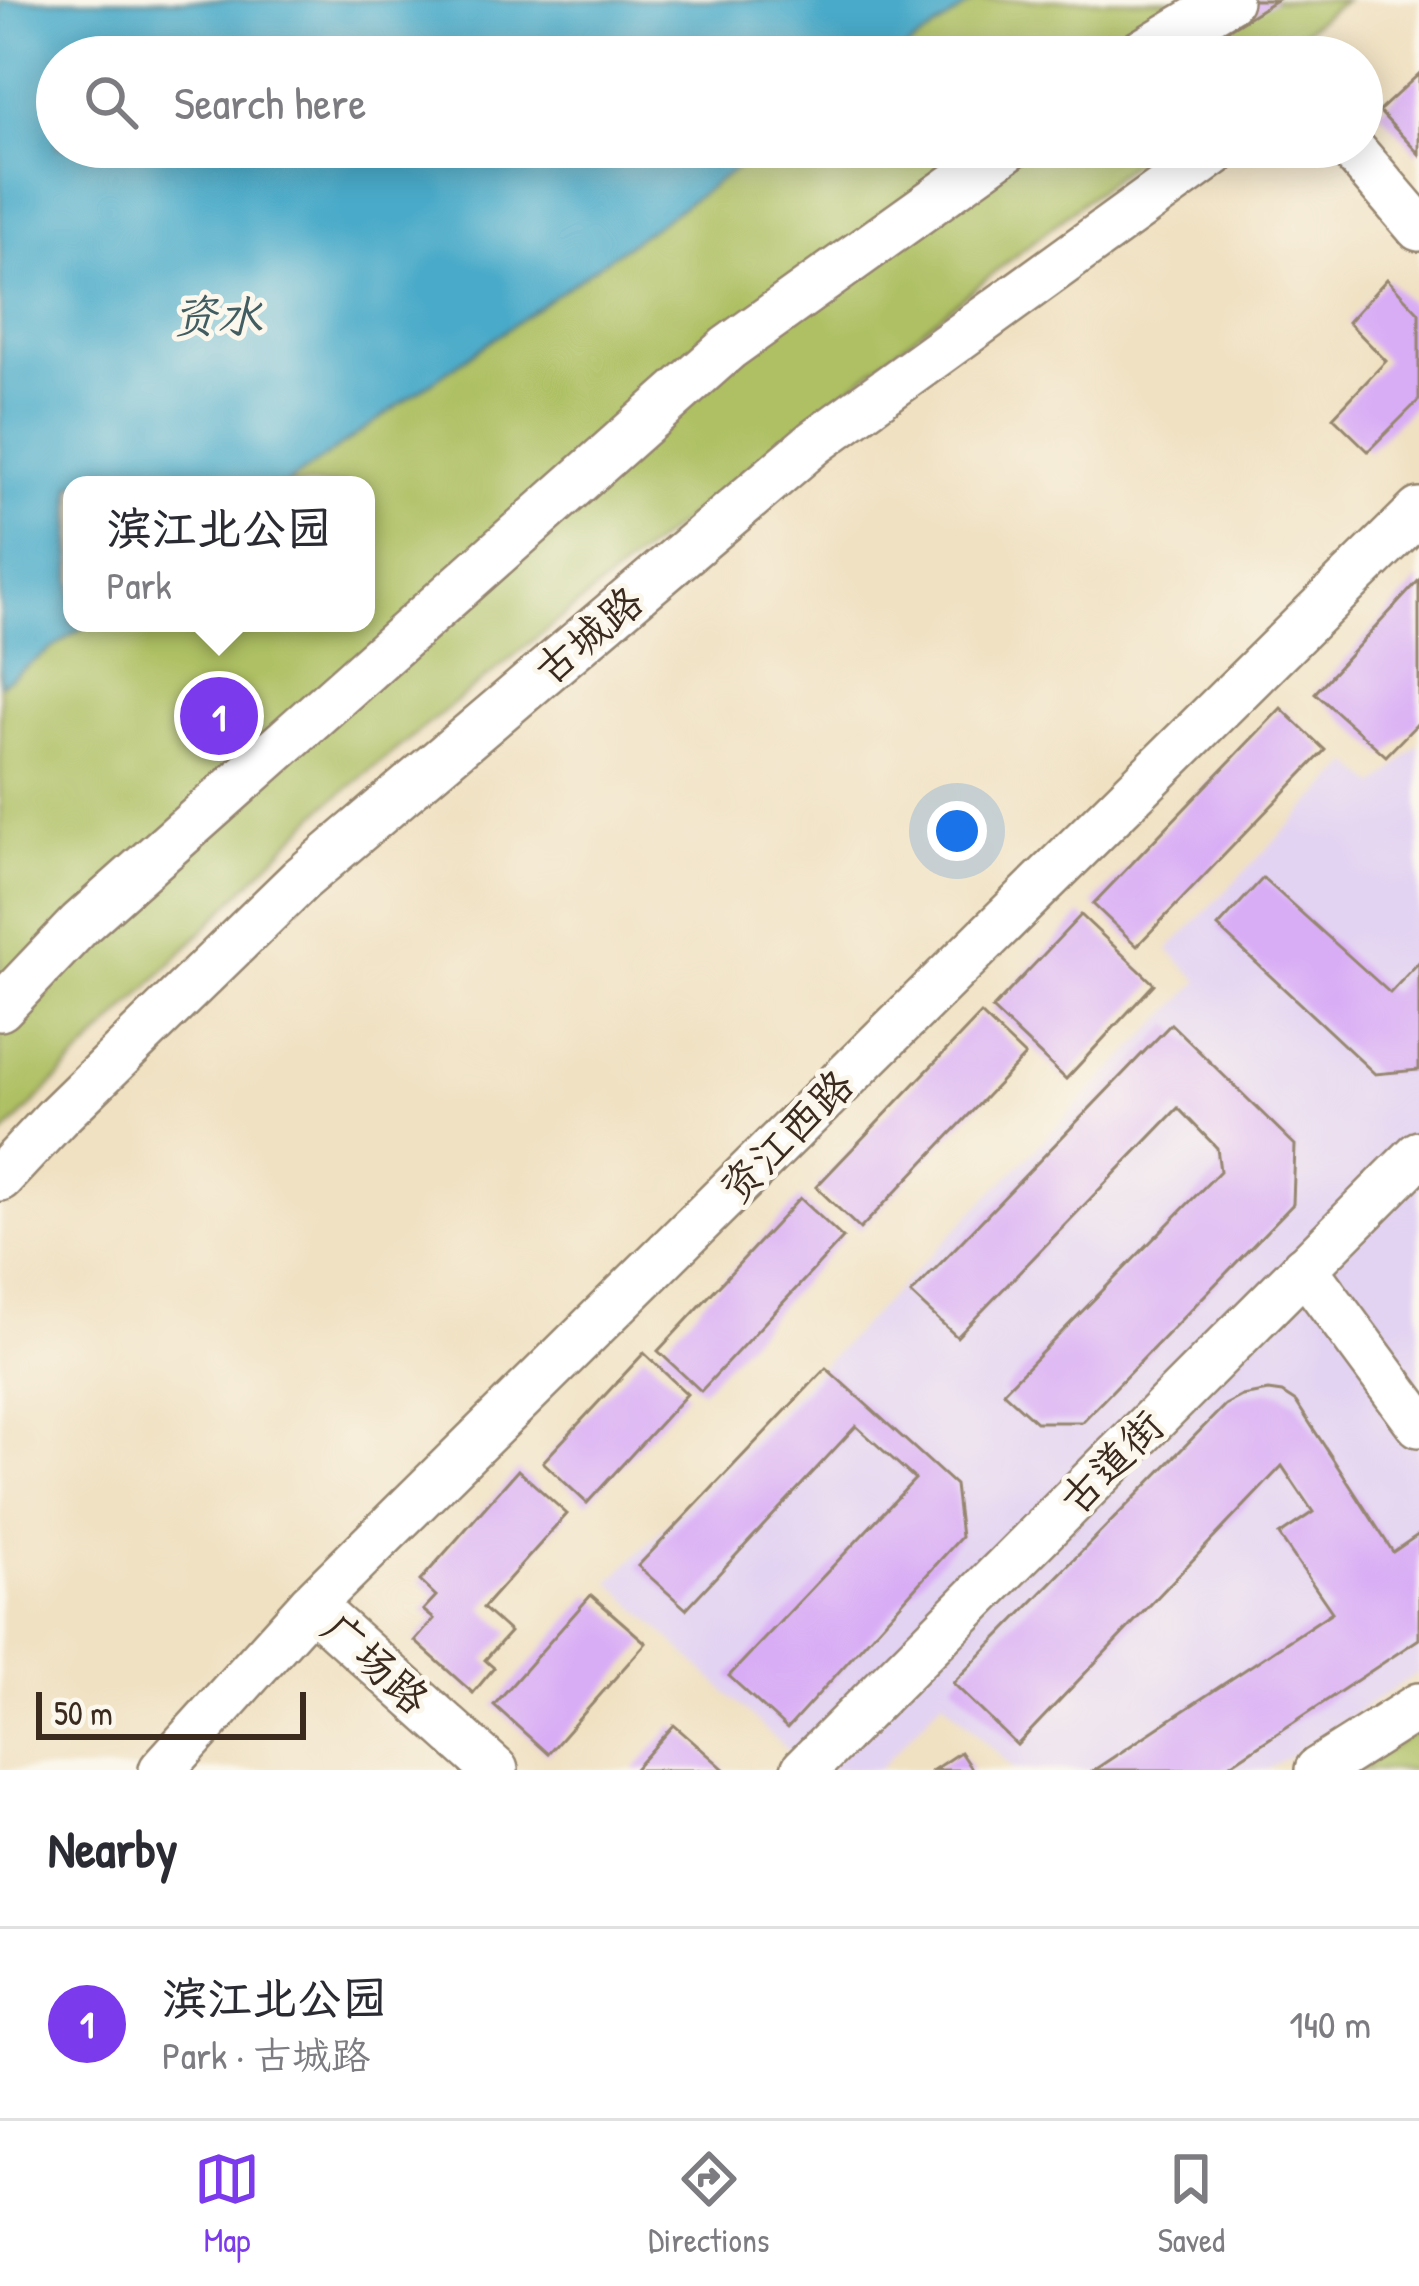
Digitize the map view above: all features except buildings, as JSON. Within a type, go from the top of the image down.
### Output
[{"type":"street","points":[[1169,36],[1229,0]]},
{"type":"street","points":[[0,1008],[80,924],[728,348],[980,168]]},
{"type":"street","name":"古城路","points":[[0,1178],[300,880],[815,442],[1193,168]]},
{"type":"street","points":[[1368,168],[1419,228]]},
{"type":"street","name":"资江西路","points":[[162,1770],[311,1604],[1419,512]]},
{"type":"street","name":"古道街","points":[[804,1770],[1419,1154]]},
{"type":"street","points":[[1304,1268],[1419,1424]]},
{"type":"street","name":"广场路","points":[[311,1604],[495,1770]]},
{"type":"street","points":[[1318,1770],[1419,1706]]},
{"type":"shaded area","points":[[1419,744],[1419,1672],[1267,1770],[1015,1770],[943,1699],[879,1770],[808,1770],[610,1582],[1200,981],[1168,950],[1351,763],[1377,786]]},
{"type":"green space","points":[[960,0],[1345,0],[1297,36],[904,36]]},
{"type":"green space","points":[[702,168],[1126,168],[324,807],[0,1138],[0,624],[63,624],[63,632],[375,632],[375,476],[228,476]]},
{"type":"green space","points":[[1419,1730],[1419,1770],[1358,1770]]},
{"type":"water","name":"资水","points":[[0,0],[976,0],[925,36],[36,36],[36,168],[737,168],[298,476],[63,476],[63,632],[76,632],[0,685]]},
{"type":"place","name":"滨江北公园","points":[[219,716]]}]
